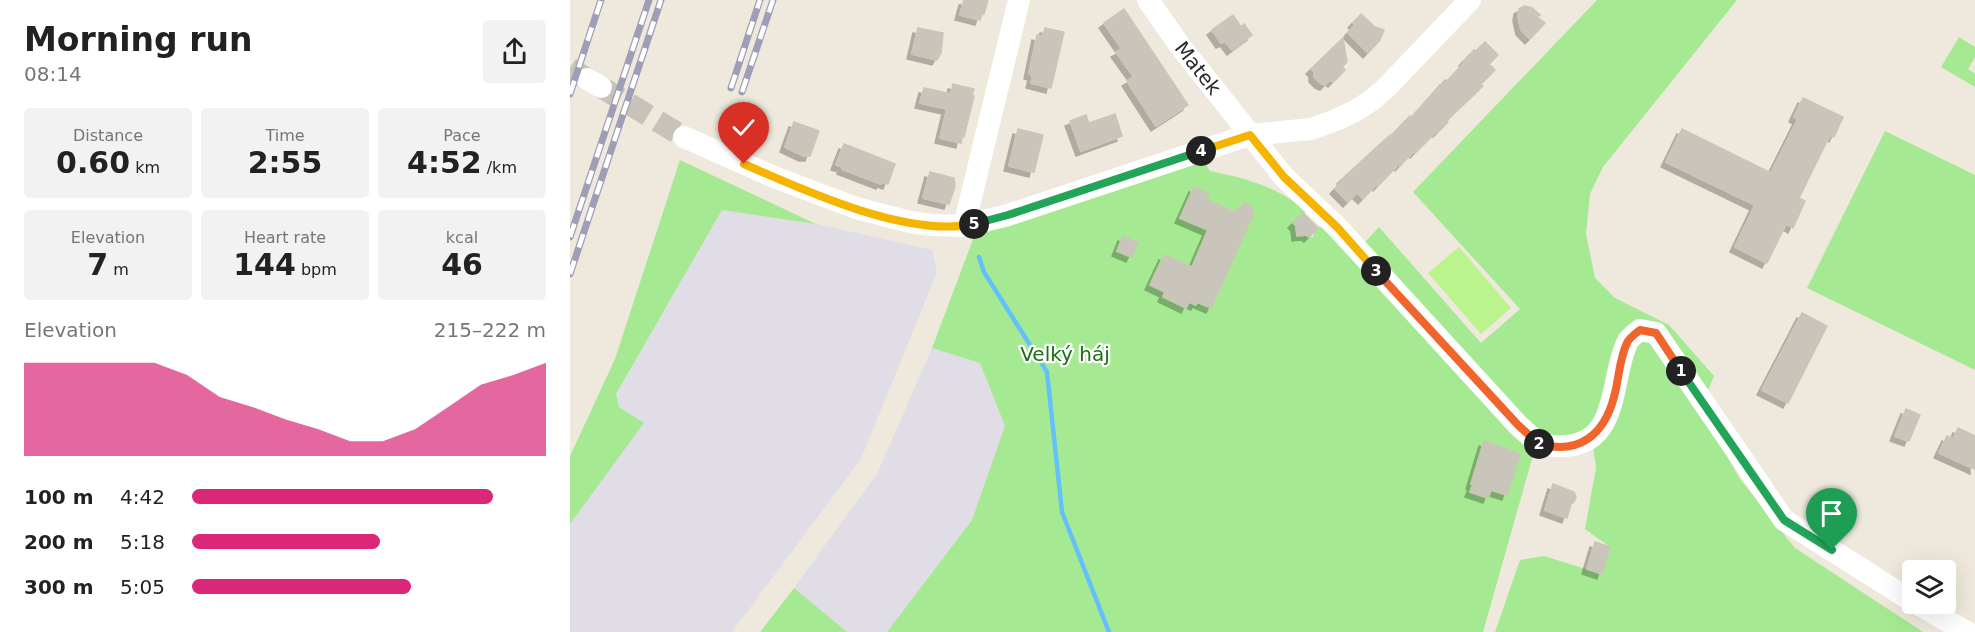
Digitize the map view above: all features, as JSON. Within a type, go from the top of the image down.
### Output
[{"type":"street","points":[[964,226],[1019,0]]},
{"type":"street","name":"Matek","points":[[1148,0],[1180,46],[1284,177],[1337,227],[1518,425],[1542,445],[1579,445],[1598,433],[1614,399],[1627,341],[1640,330],[1656,333],[1784,520],[1902,594]]},
{"type":"street","points":[[684,137],[774,177],[856,208],[920,224],[964,226],[1008,215],[1250,135],[1311,129],[1336,120],[1355,111],[1386,88],[1470,0]]},
{"type":"street","points":[[1935,614],[1967,632]]},
{"type":"shaded area","points":[[722,210],[817,224],[932,250],[937,272],[861,459],[732,632],[570,632],[570,524],[643,423],[619,407],[616,394]]},
{"type":"shaded area","points":[[932,348],[980,363],[1006,426],[972,520],[887,632],[847,632],[794,588],[877,474]]},
{"type":"green space","points":[[1597,0],[1737,0],[1603,167],[1590,194],[1586,234],[1595,278],[1615,298],[1669,325],[1714,376],[1701,407],[1706,419],[1740,479],[1795,548],[1923,632],[1495,632],[1520,560],[1544,556],[1602,574],[1610,547],[1585,529],[1596,468],[1593,447],[1554,441],[1529,432],[1363,244],[1379,227],[1481,343],[1520,309],[1413,192]]},
{"type":"green space","points":[[1959,37],[1975,47],[1975,57],[1968,69],[1975,74],[1975,87],[1941,67]]},
{"type":"green space","points":[[1885,131],[1975,175],[1975,370],[1807,288]]},
{"type":"green space","points":[[680,160],[816,224],[722,210],[616,394],[619,407],[644,423],[570,524],[570,456],[615,359]]},
{"type":"green space","name":"Velký háj","points":[[1203,160],[1210,171],[1261,185],[1296,203],[1306,212],[1294,223],[1298,228],[1299,236],[1305,233],[1312,238],[1313,233],[1320,226],[1320,221],[1534,452],[1483,632],[887,632],[972,520],[1005,426],[980,363],[932,348],[975,234]],"holes":[[[1208,194],[1206,199],[1236,212],[1241,205],[1247,204],[1253,212],[1211,308],[1197,302],[1196,305],[1189,302],[1186,308],[1163,297],[1165,292],[1151,285],[1164,255],[1201,271],[1196,256],[1204,241],[1217,234],[1181,218]],[[1123,237],[1138,243],[1131,257],[1117,250]],[[1485,441],[1499,446],[1511,482],[1507,495],[1491,490],[1488,497],[1470,491],[1473,484],[1471,483]]]},
{"type":"green space","points":[[1459,247],[1511,308],[1481,334],[1428,273]]},
{"type":"green space","points":[[794,588],[847,632],[760,632]]},
{"type":"building","points":[[964,0],[988,0],[980,20],[960,15]]},
{"type":"building","points":[[1524,6],[1532,8],[1540,15],[1537,17],[1545,23],[1530,39],[1521,30],[1518,16],[1519,9]]},
{"type":"building","points":[[1124,9],[1188,105],[1156,126],[1127,81],[1134,77],[1116,52],[1122,49],[1104,23]]},
{"type":"building","points":[[1361,14],[1375,27],[1384,30],[1380,40],[1368,53],[1348,33]]},
{"type":"building","points":[[1233,15],[1241,27],[1244,24],[1252,35],[1232,50],[1225,41],[1221,43],[1212,30]]},
{"type":"building","points":[[918,28],[943,33],[941,53],[937,60],[912,54]]},
{"type":"building","points":[[1045,28],[1064,32],[1051,88],[1031,83],[1033,75],[1029,74],[1037,35],[1042,37]]},
{"type":"building","points":[[1343,38],[1347,62],[1342,67],[1345,70],[1333,82],[1330,80],[1325,85],[1320,83],[1314,77],[1311,69]]},
{"type":"building","points":[[1485,42],[1498,55],[1489,64],[1495,70],[1481,84],[1483,86],[1447,120],[1448,122],[1438,132],[1415,153],[1414,151],[1400,166],[1399,164],[1363,199],[1357,193],[1348,202],[1335,189],[1342,179],[1410,116],[1412,117],[1474,50],[1476,51]]},
{"type":"building","points":[[953,84],[974,89],[961,143],[940,138],[947,109],[920,103],[924,88],[951,94]]},
{"type":"building","points":[[1803,98],[1843,117],[1834,137],[1830,135],[1799,198],[1805,201],[1793,228],[1786,224],[1767,263],[1735,247],[1755,205],[1666,162],[1682,129],[1771,173],[1798,119],[1794,117]]},
{"type":"building","points":[[1115,114],[1122,136],[1081,151],[1070,121],[1086,115],[1089,123]]},
{"type":"building","points":[[794,122],[819,131],[810,156],[804,156],[785,147]]},
{"type":"building","points":[[1018,129],[1043,135],[1034,172],[1009,166]]},
{"type":"building","points":[[844,144],[895,164],[888,184],[882,182],[881,184],[836,165]]},
{"type":"building","points":[[930,172],[954,178],[955,187],[949,204],[923,198]]},
{"type":"building","points":[[1194,187],[1209,194],[1206,199],[1234,212],[1245,203],[1253,211],[1211,308],[1197,302],[1196,305],[1189,302],[1186,308],[1163,297],[1165,292],[1150,285],[1164,255],[1192,267],[1208,230],[1180,218]]},
{"type":"building","points":[[1303,213],[1318,228],[1309,237],[1297,236],[1296,226],[1293,223]]},
{"type":"building","points":[[1123,236],[1138,243],[1131,257],[1117,251]]},
{"type":"building","points":[[1802,313],[1827,326],[1788,403],[1762,390]]},
{"type":"building","points":[[1906,409],[1920,415],[1909,441],[1895,436]]},
{"type":"building","points":[[1958,428],[1975,436],[1975,469],[1939,453],[1947,436],[1953,439]]},
{"type":"building","points":[[1484,441],[1520,454],[1507,495],[1491,490],[1488,498],[1470,492]]},
{"type":"building","points":[[1553,484],[1574,492],[1576,497],[1571,504],[1567,518],[1545,510]]},
{"type":"building","points":[[1595,542],[1610,547],[1602,574],[1587,569]]},
{"type":"waterway","points":[[979,257],[984,272],[1047,372],[1062,512],[1109,632]]},
{"type":"tunnel","points":[[570,68],[587,79]]},
{"type":"tunnel","points":[[601,87],[684,137]]},
{"type":"railway","points":[[570,94],[601,0]]},
{"type":"railway","points":[[570,237],[649,0]]},
{"type":"railway","points":[[570,274],[661,0]]},
{"type":"railway","points":[[731,88],[760,0]]},
{"type":"railway","points":[[742,92],[773,0]]},
{"type":"route","points":[[744,164],[856,208],[910,222],[964,226],[1008,215],[1250,135],[1284,177],[1337,227],[1518,425],[1537,442],[1542,445],[1579,445],[1598,433],[1614,399],[1627,341],[1640,330],[1656,333],[1784,520],[1832,550]]}]
